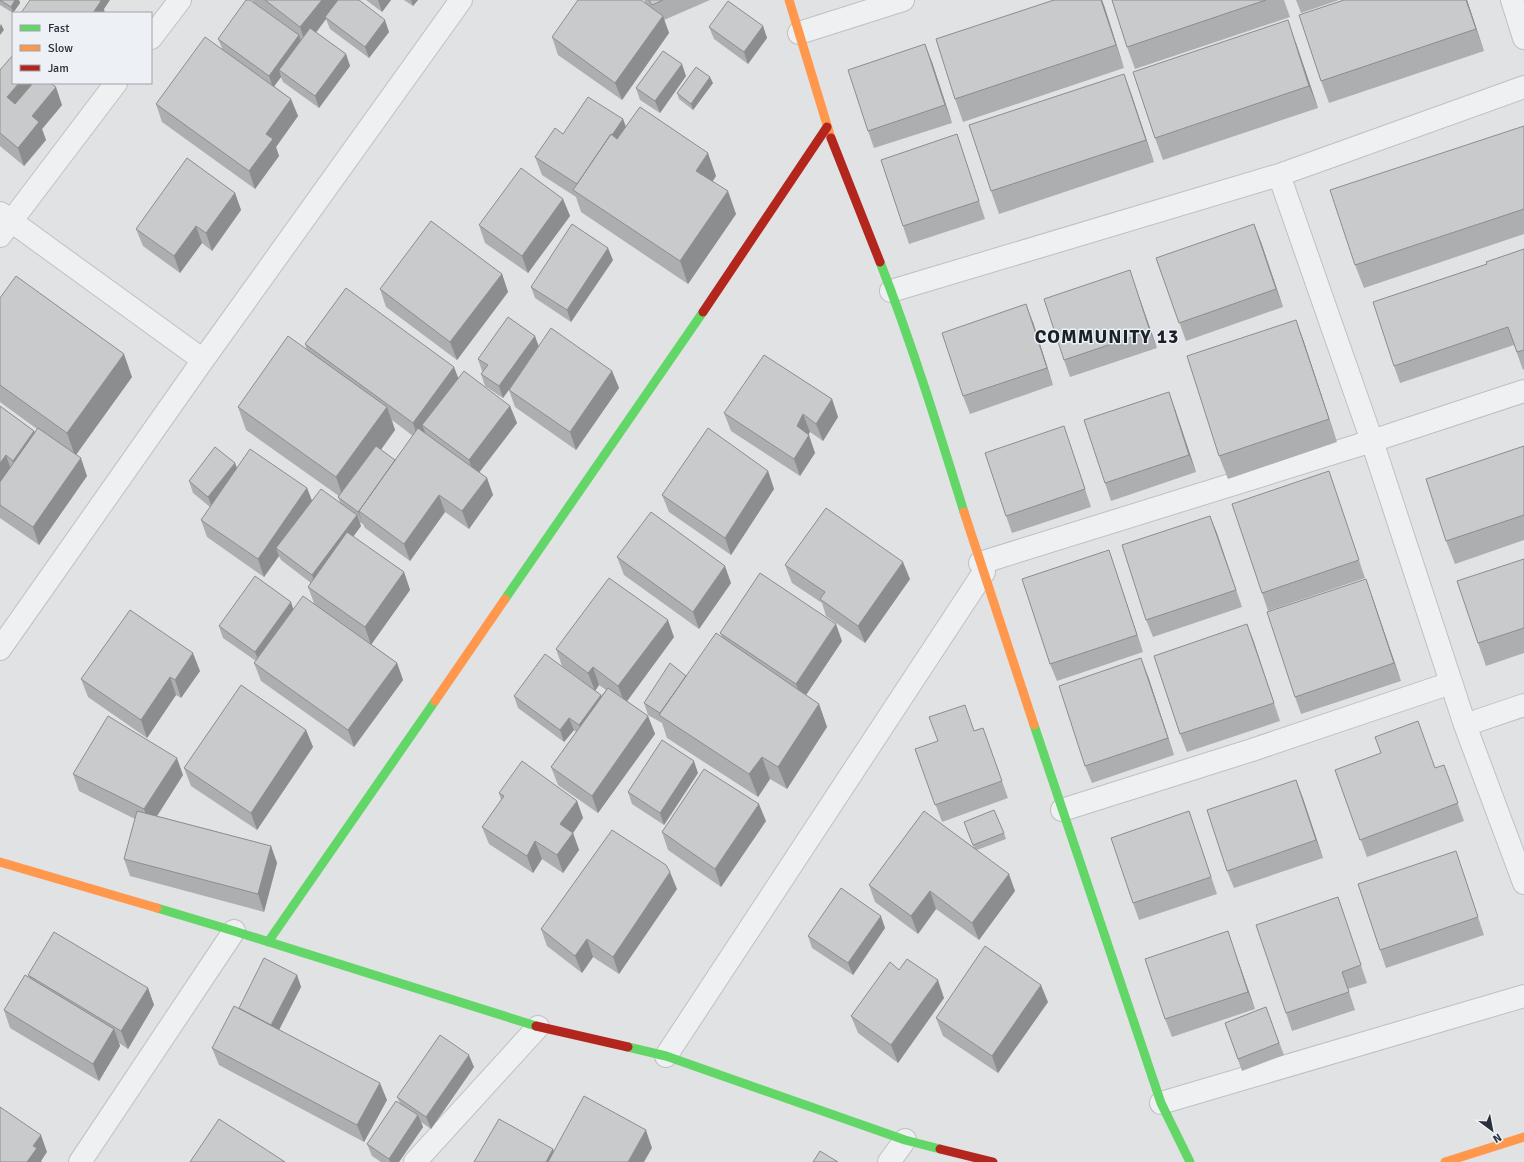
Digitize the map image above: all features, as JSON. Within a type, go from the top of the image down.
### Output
[{"type":"street","points":[[152,37],[180,0]]},
{"type":"street","points":[[0,649],[203,360],[461,0]]},
{"type":"street","points":[[789,0],[827,128],[891,291],[938,429],[1062,810],[1161,1103],[1190,1162]]},
{"type":"street","points":[[799,32],[903,0]]},
{"type":"street","points":[[1512,0],[1524,38]]},
{"type":"street","points":[[115,84],[4,223],[203,360]]},
{"type":"street","points":[[891,291],[1279,175],[1524,87]]},
{"type":"street","points":[[268,942],[702,314],[827,128]]},
{"type":"street","points":[[1279,175],[1372,441],[1465,725],[1524,883]]},
{"type":"street","points":[[666,1056],[830,807],[982,568],[1524,390]]},
{"type":"street","points":[[1062,810],[1252,750],[1451,683]]},
{"type":"street","points":[[1465,725],[1524,705]]},
{"type":"street","points":[[0,862],[234,931],[538,1027],[666,1056],[905,1140],[993,1162]]},
{"type":"street","points":[[80,1162],[234,931]]},
{"type":"street","points":[[1161,1103],[1524,996]]},
{"type":"street","points":[[415,1162],[538,1027]]},
{"type":"street","points":[[1445,1162],[1524,1137]]},
{"type":"street","points":[[889,1162],[905,1140]]},
{"type":"building","points":[[0,0],[15,0],[11,7]]},
{"type":"building","points":[[30,0],[101,1],[94,12],[22,12]]},
{"type":"building","points":[[246,0],[250,0],[299,35],[269,76],[218,39]]},
{"type":"building","points":[[265,0],[322,0],[300,27]]},
{"type":"building","points":[[338,0],[359,0],[385,20],[365,47],[325,17]]},
{"type":"building","points":[[578,0],[641,0],[663,16],[615,83],[552,37]]},
{"type":"building","points":[[649,0],[663,0],[652,5]]},
{"type":"building","points":[[1054,0],[1101,0],[1116,45],[955,99],[936,39]]},
{"type":"building","points":[[1112,0],[1266,0],[1127,47]]},
{"type":"building","points":[[1344,0],[1466,0],[1476,29],[1321,81],[1299,15]]},
{"type":"building","points":[[728,1],[763,26],[744,52],[709,27]]},
{"type":"building","points":[[1288,20],[1309,86],[1155,138],[1133,72]]},
{"type":"building","points":[[310,28],[346,54],[315,96],[279,70]]},
{"type":"building","points":[[205,37],[291,99],[266,134],[273,139],[249,171],[156,104]]},
{"type":"building","points":[[925,44],[945,105],[868,131],[848,70]]},
{"type":"building","points":[[663,51],[682,64],[655,101],[636,88]]},
{"type":"building","points":[[12,56],[12,84],[18,84],[7,97],[15,104],[32,84],[52,84],[56,87],[32,116],[39,122],[18,148],[0,133],[0,70]]},
{"type":"building","points":[[696,67],[710,77],[691,104],[677,93]]},
{"type":"building","points":[[1124,74],[1146,140],[991,191],[969,125]]},
{"type":"building","points":[[588,97],[623,119],[577,184],[535,157],[555,128],[563,134]]},
{"type":"building","points":[[640,107],[708,153],[696,171],[728,191],[680,261],[573,190],[611,134],[617,139]]},
{"type":"building","points":[[1524,126],[1524,209],[1355,265],[1330,190]]},
{"type":"building","points":[[957,134],[979,201],[903,226],[881,160]]},
{"type":"building","points":[[187,158],[235,193],[206,233],[196,226],[174,256],[136,229]]},
{"type":"building","points":[[521,168],[563,199],[522,256],[479,225]]},
{"type":"building","points":[[431,221],[502,274],[450,342],[380,289]]},
{"type":"building","points":[[572,224],[608,248],[567,310],[531,287]]},
{"type":"building","points":[[1254,224],[1276,289],[1179,323],[1156,258]]},
{"type":"building","points":[[1524,249],[1524,350],[1517,352],[1508,327],[1394,366],[1373,302],[1487,264],[1486,262]]},
{"type":"building","points":[[1130,270],[1150,331],[1064,360],[1044,299]]},
{"type":"building","points":[[16,276],[124,354],[67,433],[0,385],[0,298]]},
{"type":"building","points":[[346,288],[454,367],[413,423],[305,344]]},
{"type":"building","points":[[1026,304],[1047,368],[963,396],[942,333]]},
{"type":"building","points":[[508,317],[535,336],[499,386],[481,374],[488,365],[478,359]]},
{"type":"building","points":[[1296,320],[1329,419],[1219,456],[1187,356]]},
{"type":"building","points":[[551,328],[612,371],[570,432],[509,390]]},
{"type":"building","points":[[288,336],[387,407],[336,477],[238,407]]},
{"type":"building","points":[[764,355],[832,399],[816,424],[803,414],[797,426],[809,435],[794,459],[724,413]]},
{"type":"building","points":[[464,371],[510,406],[469,460],[422,425]]},
{"type":"building","points":[[1169,392],[1189,455],[1105,483],[1084,420]]},
{"type":"building","points":[[0,406],[34,431],[13,461],[6,455],[0,463]]},
{"type":"building","points":[[1064,426],[1085,489],[1006,516],[985,453]]},
{"type":"building","points":[[38,428],[81,458],[33,527],[0,505],[0,482]]},
{"type":"building","points":[[418,428],[487,478],[462,511],[439,495],[404,544],[359,511]]},
{"type":"building","points":[[708,428],[768,471],[725,538],[662,495]]},
{"type":"building","points":[[376,446],[395,460],[358,512],[338,497]]},
{"type":"building","points":[[1524,446],[1524,515],[1446,541],[1426,479]]},
{"type":"building","points":[[215,447],[235,463],[208,497],[189,481]]},
{"type":"building","points":[[250,449],[307,488],[258,559],[201,520]]},
{"type":"building","points":[[1329,471],[1359,560],[1262,593],[1232,504]]},
{"type":"building","points":[[321,489],[357,515],[312,575],[276,548]]},
{"type":"building","points":[[826,508],[903,562],[858,626],[820,599],[825,592],[785,565]]},
{"type":"building","points":[[651,512],[725,566],[693,612],[617,557]]},
{"type":"building","points":[[1210,516],[1236,590],[1146,620],[1122,545]]},
{"type":"building","points":[[347,532],[404,572],[365,627],[308,587]]},
{"type":"building","points":[[1109,550],[1137,635],[1050,664],[1022,579]]},
{"type":"building","points":[[1524,559],[1524,628],[1478,643],[1457,581]]},
{"type":"building","points":[[760,573],[836,624],[796,684],[720,633]]},
{"type":"building","points":[[255,576],[291,602],[255,652],[219,626]]},
{"type":"building","points":[[609,578],[668,620],[618,686],[593,667],[588,673],[556,649]]},
{"type":"building","points":[[1366,579],[1394,663],[1295,697],[1267,612]]},
{"type":"building","points":[[303,596],[397,663],[348,730],[254,663]]},
{"type":"building","points":[[130,610],[193,653],[175,680],[170,677],[141,720],[81,679]]},
{"type":"building","points":[[1247,624],[1274,703],[1180,734],[1154,656]]},
{"type":"building","points":[[716,633],[819,704],[778,767],[762,757],[749,774],[659,715]]},
{"type":"building","points":[[545,654],[601,695],[579,725],[569,718],[560,730],[514,696]]},
{"type":"building","points":[[1141,658],[1168,738],[1085,766],[1059,686]]},
{"type":"building","points":[[670,663],[686,676],[660,713],[644,703]]},
{"type":"building","points":[[241,685],[306,730],[251,813],[184,768]]},
{"type":"building","points":[[608,688],[648,716],[592,796],[551,767]]},
{"type":"building","points":[[965,705],[974,731],[983,728],[1002,781],[935,805],[915,749],[938,741],[929,717]]},
{"type":"building","points":[[108,716],[177,758],[144,809],[73,774]]},
{"type":"building","points":[[1418,721],[1435,768],[1444,765],[1458,803],[1360,840],[1335,770],[1381,753],[1375,737]]},
{"type":"building","points":[[662,740],[694,761],[660,813],[628,792]]},
{"type":"building","points":[[522,761],[577,801],[560,824],[573,833],[557,855],[535,841],[527,856],[482,827],[504,796],[499,793]]},
{"type":"building","points":[[704,769],[759,804],[715,869],[662,832]]},
{"type":"building","points":[[1296,780],[1316,840],[1227,871],[1207,810]]},
{"type":"building","points":[[994,810],[1004,833],[973,845],[964,822]]},
{"type":"building","points":[[137,811],[271,846],[258,894],[124,859]]},
{"type":"building","points":[[924,811],[1009,874],[972,923],[930,891],[911,916],[869,885]]},
{"type":"building","points":[[1189,811],[1211,877],[1133,903],[1111,838]]},
{"type":"building","points":[[612,830],[666,865],[670,872],[613,957],[587,939],[575,956],[541,929]]},
{"type":"building","points":[[1456,851],[1478,917],[1380,950],[1358,884]]},
{"type":"building","points":[[841,888],[881,916],[848,963],[808,936]]},
{"type":"building","points":[[1338,897],[1361,965],[1342,972],[1349,992],[1286,1013],[1256,925]]},
{"type":"building","points":[[1228,931],[1248,992],[1165,1019],[1145,959]]},
{"type":"building","points":[[54,932],[148,988],[121,1031],[28,975]]},
{"type":"building","points":[[985,946],[1041,985],[992,1056],[936,1018]]},
{"type":"building","points":[[264,958],[297,975],[271,1025],[239,1008]]},
{"type":"building","points":[[907,959],[938,980],[891,1045],[851,1016],[890,962],[899,970]]},
{"type":"building","points":[[25,975],[114,1029],[93,1064],[4,1010]]},
{"type":"building","points":[[234,1006],[380,1083],[357,1125],[212,1048]]},
{"type":"building","points":[[1266,1007],[1279,1043],[1238,1059],[1225,1023]]},
{"type":"building","points":[[440,1035],[469,1055],[426,1117],[397,1097]]},
{"type":"building","points":[[584,1096],[646,1130],[628,1162],[548,1162]]},
{"type":"building","points":[[396,1101],[418,1115],[389,1159],[367,1144]]},
{"type":"building","points":[[0,1107],[41,1135],[33,1146],[37,1148],[27,1162],[0,1162]]},
{"type":"building","points":[[219,1119],[285,1162],[190,1162]]},
{"type":"building","points":[[499,1119],[553,1149],[546,1162],[474,1162]]},
{"type":"building","points":[[820,1151],[838,1162],[813,1162]]},
{"type":"traffic: fast","points":[[880,262],[914,355],[964,512]]},
{"type":"traffic: fast","points":[[505,599],[703,312]]},
{"type":"traffic: fast","points":[[268,942],[435,701]]},
{"type":"traffic: fast","points":[[1034,725],[1161,1103],[1190,1162]]},
{"type":"traffic: fast","points":[[157,908],[536,1026]]},
{"type":"traffic: fast","points":[[628,1047],[666,1056],[905,1140],[940,1149]]},
{"type":"traffic: slow","points":[[789,0],[831,138]]},
{"type":"traffic: slow","points":[[964,512],[1034,725]]},
{"type":"traffic: slow","points":[[435,701],[505,599]]},
{"type":"traffic: slow","points":[[0,862],[157,908]]},
{"type":"traffic: slow","points":[[1445,1162],[1524,1137]]},
{"type":"traffic: jam","points":[[703,312],[827,127]]},
{"type":"traffic: jam","points":[[831,138],[880,262]]},
{"type":"traffic: jam","points":[[536,1026],[628,1047]]},
{"type":"traffic: jam","points":[[940,1149],[993,1162]]},
{"type":"district","name":"COMMUNITY 13","points":[[1107,337]]}]
